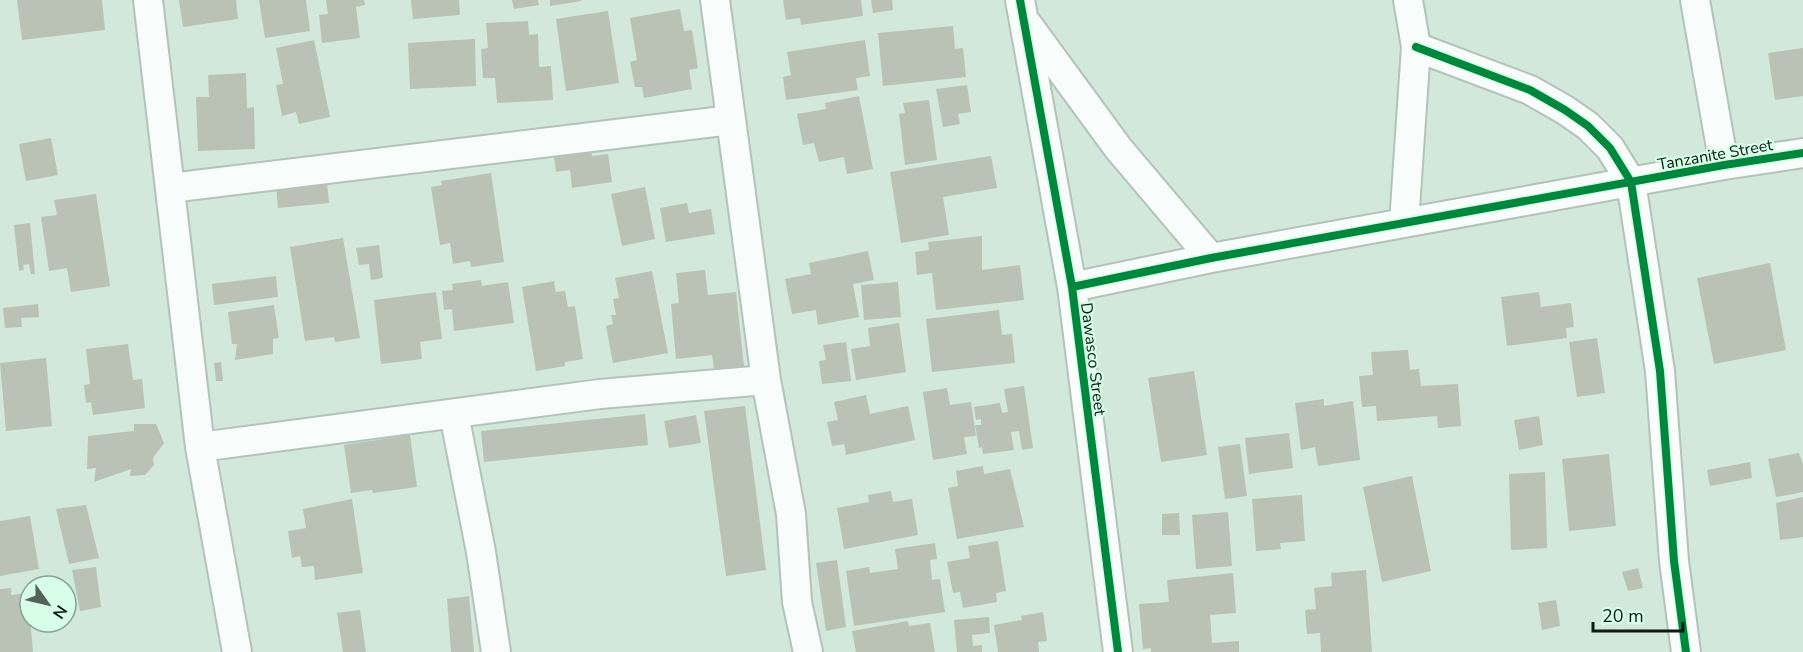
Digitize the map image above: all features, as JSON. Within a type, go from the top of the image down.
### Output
[{"type":"street","points":[[148,0],[200,447],[237,652]]},
{"type":"street","points":[[715,0],[766,380],[791,514],[797,602],[808,652]]},
{"type":"street","points":[[1404,223],[1416,47],[1408,0]]},
{"type":"street","points":[[1695,0],[1724,165]]},
{"type":"street","points":[[1021,9],[1118,148],[1211,258]]},
{"type":"street","name":"Dawasco Street","points":[[1021,9],[1072,287],[1118,652]]},
{"type":"street","points":[[1416,47],[1530,90],[1565,110],[1588,126],[1610,148],[1631,182],[1660,371],[1674,561],[1686,652]]},
{"type":"street","points":[[170,188],[731,120]]},
{"type":"street","name":"Tanzanite Street","points":[[1072,287],[1211,258],[1724,165],[1803,153]]},
{"type":"street","points":[[200,447],[600,394],[766,380]]},
{"type":"street","points":[[454,414],[481,552],[496,652]]},
{"type":"building","points":[[17,0],[102,0],[105,30],[22,40]]},
{"type":"building","points":[[179,0],[236,0],[238,19],[183,27]]},
{"type":"building","points":[[259,0],[306,0],[310,31],[265,38]]},
{"type":"building","points":[[326,0],[364,0],[365,5],[356,7],[360,38],[322,43],[319,15],[328,14]]},
{"type":"building","points":[[411,0],[459,0],[460,15],[413,19]]},
{"type":"building","points":[[512,0],[538,0],[539,5],[514,9]]},
{"type":"building","points":[[550,0],[581,0],[582,1],[550,6]]},
{"type":"building","points":[[783,0],[861,0],[863,16],[801,25],[800,18],[786,20]]},
{"type":"building","points":[[871,0],[892,0],[893,10],[873,13]]},
{"type":"building","points":[[680,9],[684,31],[692,30],[698,68],[689,70],[692,89],[644,98],[642,87],[635,87],[630,62],[637,60],[630,18]]},
{"type":"building","points":[[608,11],[619,83],[566,91],[556,19]]},
{"type":"building","points":[[528,21],[529,35],[538,34],[539,67],[551,66],[553,100],[497,103],[495,78],[483,78],[481,49],[488,48],[486,23]]},
{"type":"building","points":[[953,26],[955,49],[963,48],[966,77],[883,86],[878,33]]},
{"type":"building","points":[[475,39],[476,86],[410,89],[408,43]]},
{"type":"building","points":[[314,40],[330,117],[299,124],[296,112],[282,116],[276,85],[283,84],[276,48]]},
{"type":"building","points":[[865,40],[870,76],[856,78],[858,90],[786,100],[783,77],[791,75],[787,52]]},
{"type":"building","points":[[1803,48],[1803,96],[1775,100],[1768,53]]},
{"type":"building","points":[[246,73],[247,108],[254,107],[255,149],[198,151],[196,97],[209,97],[208,75]]},
{"type":"building","points":[[967,85],[971,112],[958,114],[960,124],[943,127],[936,89]]},
{"type":"building","points":[[859,96],[873,169],[847,174],[844,157],[819,162],[814,143],[803,145],[797,114],[826,109],[825,103]]},
{"type":"building","points":[[929,100],[937,160],[905,165],[899,114],[905,113],[903,103]]},
{"type":"building","points":[[51,138],[58,175],[26,181],[19,144]]},
{"type":"building","points":[[591,148],[592,156],[608,154],[612,182],[572,188],[570,170],[556,172],[554,157]]},
{"type":"building","points":[[991,156],[997,188],[943,197],[949,235],[901,243],[890,172]]},
{"type":"building","points":[[491,173],[504,262],[471,267],[470,261],[453,264],[450,243],[440,245],[431,187],[442,185],[441,181]]},
{"type":"building","points":[[327,181],[329,203],[278,208],[276,186]]},
{"type":"building","points":[[645,187],[655,239],[622,246],[611,194]]},
{"type":"building","points":[[96,194],[110,286],[71,292],[67,268],[49,271],[41,217],[57,215],[54,200]]},
{"type":"building","points":[[687,203],[689,213],[711,209],[715,234],[666,242],[660,208]]},
{"type":"building","points":[[30,223],[35,274],[31,274],[29,264],[23,265],[24,270],[19,271],[14,225]]},
{"type":"building","points":[[982,236],[982,270],[1020,265],[1024,300],[936,310],[932,273],[917,275],[915,252],[929,250],[928,242]]},
{"type":"building","points":[[343,238],[360,338],[335,342],[334,337],[305,341],[290,247]]},
{"type":"building","points":[[379,245],[383,278],[371,280],[369,264],[359,265],[356,248]]},
{"type":"building","points":[[868,251],[874,280],[853,284],[859,317],[818,325],[816,310],[792,314],[785,279],[811,274],[809,263]]},
{"type":"building","points":[[1770,263],[1786,350],[1714,364],[1697,278]]},
{"type":"building","points":[[705,270],[708,295],[736,292],[744,366],[714,369],[712,355],[676,359],[671,304],[679,303],[676,273]]},
{"type":"building","points":[[652,271],[668,353],[613,363],[606,326],[613,324],[611,315],[616,315],[613,299],[619,298],[615,278]]},
{"type":"building","points":[[276,276],[278,297],[214,305],[212,284]]},
{"type":"building","points":[[481,280],[482,286],[508,282],[514,323],[454,331],[452,309],[444,310],[442,291],[453,290],[452,284]]},
{"type":"building","points":[[554,281],[556,292],[565,291],[568,307],[575,306],[583,359],[565,362],[565,366],[536,371],[522,287]]},
{"type":"building","points":[[898,282],[901,317],[864,320],[861,285]]},
{"type":"building","points":[[436,292],[442,339],[420,342],[422,359],[381,364],[374,300]]},
{"type":"building","points":[[1539,292],[1541,307],[1571,303],[1574,327],[1566,328],[1567,338],[1507,346],[1501,297]]},
{"type":"building","points":[[38,304],[39,317],[21,318],[22,327],[5,328],[3,308]]},
{"type":"building","points":[[274,305],[279,338],[273,339],[273,354],[235,360],[237,344],[232,344],[228,312]]},
{"type":"building","points":[[999,310],[1002,335],[1012,334],[1015,363],[932,372],[926,319]]},
{"type":"building","points":[[899,323],[906,372],[856,380],[851,349],[870,346],[868,328]]},
{"type":"building","points":[[1597,338],[1605,393],[1577,397],[1569,342]]},
{"type":"building","points":[[846,342],[851,381],[822,384],[819,361],[826,360],[823,345]]},
{"type":"building","points":[[128,344],[133,380],[142,379],[145,408],[93,415],[91,402],[86,403],[84,385],[90,384],[86,349]]},
{"type":"building","points":[[1408,350],[1410,370],[1419,369],[1421,386],[1458,384],[1461,426],[1438,428],[1437,416],[1377,421],[1376,406],[1362,407],[1359,376],[1373,375],[1371,352]]},
{"type":"building","points":[[46,358],[52,426],[6,431],[0,363]]},
{"type":"building","points":[[221,362],[223,381],[216,381],[214,363]]},
{"type":"building","points":[[1194,371],[1207,455],[1161,462],[1148,378]]},
{"type":"building","points":[[1024,386],[1033,448],[1022,450],[1019,431],[1011,432],[1014,450],[983,454],[982,447],[979,448],[975,425],[981,425],[981,419],[976,420],[974,407],[1000,403],[1002,413],[1008,412],[1004,389]]},
{"type":"building","points":[[947,388],[950,405],[971,402],[976,436],[964,437],[967,454],[933,460],[923,392]]},
{"type":"building","points":[[866,395],[870,414],[908,406],[915,440],[846,455],[844,444],[832,446],[827,422],[838,420],[834,402]]},
{"type":"building","points":[[1324,399],[1324,406],[1353,401],[1360,460],[1318,466],[1315,447],[1301,450],[1295,403]]},
{"type":"building","points":[[745,406],[766,570],[726,576],[704,411]]},
{"type":"building","points":[[645,414],[648,445],[484,462],[481,431]]},
{"type":"building","points":[[696,415],[701,443],[669,448],[664,421]]},
{"type":"building","points":[[1539,416],[1543,445],[1519,450],[1514,420]]},
{"type":"building","points":[[134,424],[156,424],[164,443],[153,458],[154,465],[145,475],[130,476],[131,469],[94,482],[96,468],[87,469],[88,436],[134,431]]},
{"type":"building","points":[[1289,433],[1293,468],[1249,474],[1245,438]]},
{"type":"building","points":[[410,435],[417,487],[373,493],[372,490],[351,493],[344,445]]},
{"type":"building","points":[[1240,444],[1247,496],[1225,499],[1218,447]]},
{"type":"building","points":[[1799,453],[1803,464],[1803,492],[1776,497],[1768,459]]},
{"type":"building","points":[[1609,454],[1616,526],[1569,531],[1562,459]]},
{"type":"building","points":[[1750,462],[1752,478],[1710,486],[1707,470]]},
{"type":"building","points":[[983,466],[984,474],[1010,469],[1024,527],[957,539],[948,488],[958,486],[956,471]]},
{"type":"building","points":[[1545,472],[1547,548],[1511,550],[1509,474]]},
{"type":"building","points":[[1412,476],[1431,571],[1382,582],[1363,487]]},
{"type":"building","points":[[891,491],[893,502],[912,499],[918,535],[844,549],[837,508],[869,502],[868,495]]},
{"type":"building","points":[[1302,495],[1305,541],[1280,543],[1281,549],[1256,551],[1252,499]]},
{"type":"building","points":[[1803,497],[1803,537],[1780,540],[1776,503]]},
{"type":"building","points":[[352,499],[363,573],[315,580],[314,566],[302,567],[300,556],[292,558],[288,531],[306,528],[303,509]]},
{"type":"building","points":[[86,505],[99,558],[69,564],[56,509]]},
{"type":"building","points":[[1228,512],[1232,566],[1196,569],[1192,515]]},
{"type":"building","points":[[1179,513],[1180,535],[1162,535],[1162,514]]},
{"type":"building","points":[[30,516],[39,569],[0,576],[0,521]]},
{"type":"building","points":[[998,541],[1006,591],[996,593],[997,602],[963,608],[960,592],[953,593],[947,562],[970,558],[968,546]]},
{"type":"building","points":[[935,543],[937,559],[930,560],[932,580],[940,579],[945,612],[854,626],[846,571],[869,567],[870,573],[898,569],[895,549]]},
{"type":"building","points":[[837,560],[846,627],[826,631],[816,563]]},
{"type":"building","points":[[96,567],[101,607],[80,611],[78,574],[73,574],[72,570]]},
{"type":"building","points":[[1638,568],[1643,588],[1628,591],[1622,572]]},
{"type":"building","points":[[1366,570],[1372,652],[1321,652],[1320,633],[1307,634],[1305,610],[1316,609],[1314,588],[1332,586],[1331,573]]},
{"type":"building","points":[[1233,573],[1236,613],[1210,615],[1212,643],[1239,641],[1239,652],[1151,652],[1151,648],[1143,649],[1139,604],[1169,602],[1167,580]]},
{"type":"building","points":[[11,588],[11,595],[18,594],[18,634],[31,634],[33,652],[0,652],[0,589]]},
{"type":"building","points":[[469,596],[474,652],[451,652],[447,599]]},
{"type":"building","points":[[1556,600],[1560,626],[1542,630],[1538,603]]},
{"type":"building","points":[[360,610],[366,652],[343,652],[337,613]]},
{"type":"building","points":[[1043,612],[1047,641],[1038,642],[1039,652],[998,652],[994,625],[1022,620],[1021,616]]},
{"type":"building","points":[[989,617],[990,633],[972,635],[973,646],[982,645],[982,652],[957,652],[954,620]]},
{"type":"building","points":[[908,621],[909,626],[930,623],[935,652],[856,652],[852,631]]},
{"type":"cycle path","points":[[1020,0],[1072,287],[1118,652]]},
{"type":"cycle path","points":[[1416,47],[1530,90],[1565,110],[1588,126],[1610,148],[1631,182],[1660,371],[1674,561],[1686,652]]},
{"type":"cycle path","points":[[1072,287],[1211,258],[1724,165],[1803,153]]}]
